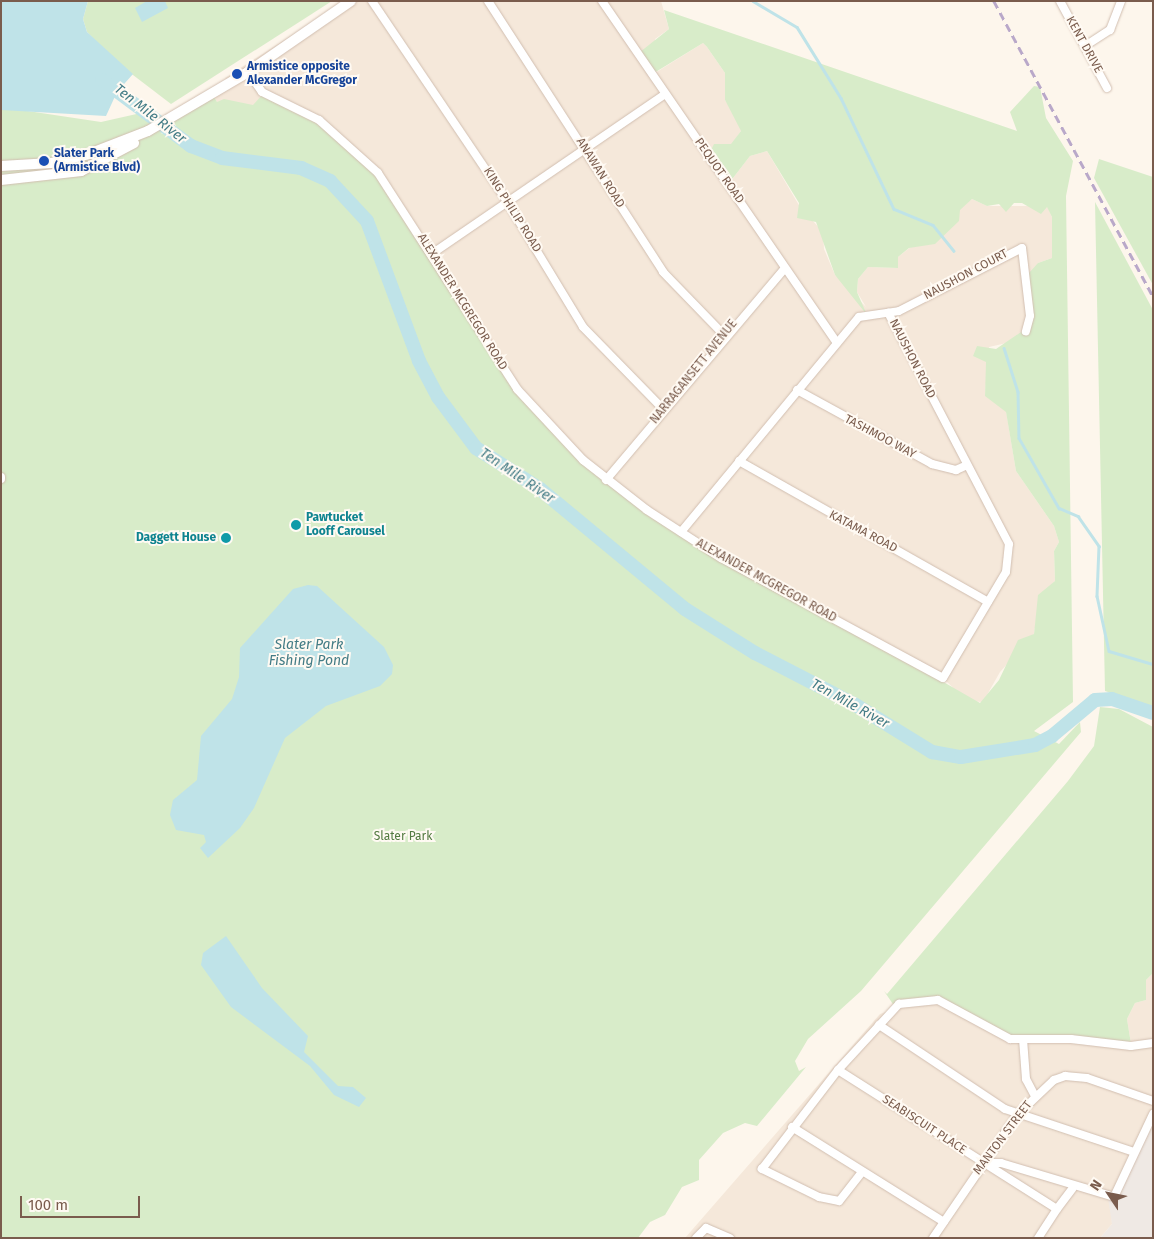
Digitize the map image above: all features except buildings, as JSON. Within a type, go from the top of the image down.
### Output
[{"type":"main road","points":[[1,180],[81,171],[120,152],[148,131],[248,72],[351,1]]},
{"type":"main road","points":[[1,166],[51,163],[106,149],[148,131]]},
{"type":"street","name":"KING PHILIP ROAD","points":[[372,1],[508,203],[583,327],[663,409]]},
{"type":"street","name":"ANAWAN ROAD","points":[[488,1],[586,149],[663,272],[724,335]]},
{"type":"street","name":"PEQUOT ROAD","points":[[602,1],[836,342]]},
{"type":"street","name":"KENT DRIVE","points":[[1060,1],[1107,88]]},
{"type":"street","points":[[1085,46],[1110,30],[1121,1]]},
{"type":"street","name":"ALEXANDER MCGREGOR ROAD","points":[[248,72],[262,92],[319,120],[365,159],[433,253],[517,389],[606,480],[681,532],[943,678]]},
{"type":"street","points":[[433,253],[665,94]]},
{"type":"street","name":"NAUSHON COURT","points":[[888,314],[1022,248],[1030,316],[1026,331]]},
{"type":"street","name":"NARRAGANSETT AVENUE","points":[[606,480],[724,335],[785,268]]},
{"type":"street","name":"NAUSHON ROAD","points":[[681,532],[858,317],[888,314],[1009,544],[1010,562],[943,678]]},
{"type":"street","name":"TASHMOO WAY","points":[[797,390],[932,464],[956,470],[967,465]]},
{"type":"street","name":"KATAMA ROAD","points":[[739,462],[988,602]]},
{"type":"street","points":[[862,1172],[839,1201],[766,1172],[762,1166],[838,1070],[899,1004],[924,998],[951,1005],[1010,1039],[1071,1039],[1131,1046],[1153,1043]]},
{"type":"street","points":[[879,1025],[1018,1115],[1134,1152]]},
{"type":"street","points":[[1023,1040],[1026,1079],[1035,1096]]},
{"type":"street","name":"SEABISCUIT PLACE","points":[[838,1070],[1057,1209]]},
{"type":"street","name":"MANTON STREET","points":[[933,1238],[1018,1115],[1035,1096],[1054,1080],[1077,1076],[1153,1101]]},
{"type":"street","points":[[984,1163],[1001,1163],[1073,1188],[1114,1197],[1153,1114]]},
{"type":"street","points":[[792,1127],[944,1222]]},
{"type":"street","points":[[1038,1238],[1073,1188]]},
{"type":"street","points":[[696,1238],[706,1228],[730,1238]]},
{"type":"shaded area","points":[[345,1],[661,1],[669,29],[655,39],[655,73],[703,43],[707,47],[725,73],[725,100],[740,123],[741,131],[732,144],[733,178],[750,156],[767,151],[800,207],[823,232],[824,249],[835,275],[866,307],[857,292],[858,279],[868,267],[898,268],[898,257],[972,199],[987,206],[1047,206],[1052,217],[1052,258],[1038,263],[1030,326],[1011,342],[989,347],[985,395],[1006,411],[1016,471],[1054,526],[1059,542],[1054,551],[1055,581],[1039,600],[1034,634],[1000,672],[983,702],[967,701],[945,680],[691,539],[581,457],[249,111],[222,111],[213,95],[228,83],[225,78]]},
{"type":"shaded area","points":[[1153,973],[1153,1123],[1111,1207],[1112,1224],[1100,1238],[685,1238],[880,1014],[923,999],[1131,1044],[1127,1019],[1135,1003],[1146,1000],[1146,980]]},
{"type":"shaded area","points":[[1153,1123],[1153,1238],[1100,1238],[1112,1224],[1108,1198],[1114,1194]]},
{"type":"green space","points":[[88,1],[332,1],[171,104],[116,62],[87,32],[83,19]]},
{"type":"green space","name":"Slater Park","points":[[664,10],[1017,131],[1010,112],[1034,86],[1040,87],[1046,118],[1073,161],[1066,196],[1073,702],[1034,731],[1059,744],[1080,722],[1081,732],[861,991],[808,1039],[795,1061],[799,1071],[806,1067],[757,1126],[745,1123],[723,1133],[699,1160],[699,1180],[682,1187],[665,1215],[650,1222],[638,1238],[1,1238],[1,107],[101,122],[141,113],[153,118],[162,134],[176,126],[172,118],[213,95],[217,102],[224,99],[253,105],[262,95],[294,106],[365,158],[462,297],[484,342],[520,393],[570,448],[660,519],[980,703],[999,680],[1018,640],[1034,634],[1038,595],[1055,581],[1054,551],[1059,542],[1054,526],[1016,471],[1006,412],[985,396],[986,362],[973,356],[977,346],[996,349],[1030,326],[1029,273],[1038,263],[1052,258],[1052,217],[1047,207],[1041,214],[1022,203],[1014,203],[1006,212],[999,204],[987,206],[972,199],[960,210],[959,221],[935,244],[909,248],[898,257],[898,268],[868,267],[858,279],[857,292],[867,315],[835,275],[816,222],[797,218],[799,203],[767,151],[750,156],[733,178],[725,180],[710,152],[714,144],[731,144],[741,131],[725,100],[725,73],[703,43],[654,73],[640,52],[669,29]]},
{"type":"green space","points":[[1099,159],[1153,177],[1153,285],[1094,178]]},
{"type":"green space","points":[[1095,202],[1153,310],[1153,707],[1105,691]]},
{"type":"green space","points":[[1100,707],[1119,709],[1153,727],[1153,973],[1146,980],[1146,1000],[1135,1003],[1127,1019],[1131,1044],[1022,1041],[940,1000],[910,1002],[897,1010],[884,991],[887,994],[1068,781],[1094,746]]},
{"type":"water","points":[[1,1],[88,1],[83,19],[87,32],[133,74],[117,92],[106,116],[1,110]]},
{"type":"water","points":[[147,1],[165,1],[168,8],[142,22],[135,8]]},
{"type":"water","name":"Slater Park Fishing Pond","points":[[308,585],[317,586],[384,647],[393,665],[392,674],[380,686],[326,706],[285,738],[254,808],[240,828],[208,858],[200,848],[206,842],[204,835],[176,830],[170,815],[173,800],[197,780],[201,736],[232,699],[239,677],[240,648],[293,589]]},
{"type":"water","points":[[226,936],[262,988],[308,1036],[304,1052],[338,1086],[353,1087],[366,1098],[359,1107],[334,1095],[310,1066],[231,1007],[201,965],[203,953]]},
{"type":"waterway","points":[[753,1],[797,27],[841,98],[894,209],[933,225],[954,251]]},
{"type":"waterway","name":"Ten Mile River","points":[[102,80],[191,146],[222,158],[301,168],[330,181],[367,221],[419,361],[438,397],[476,448],[540,489],[685,609],[755,653],[854,704],[932,752],[961,757],[1035,745],[1052,736],[1095,700],[1112,699],[1153,713]]},
{"type":"waterway","points":[[1004,348],[1018,392],[1019,438],[1059,508],[1078,516],[1099,546],[1097,596],[1109,651],[1153,664]]},
{"type":"railway","points":[[994,1],[1153,296]]},
{"type":"place","name":"Armistice opposite Alexander McGregor","points":[[237,74]]},
{"type":"place","name":"Slater Park (Armistice Blvd)","points":[[44,161]]},
{"type":"place","name":"Pawtucket Looff Carousel","points":[[296,525]]},
{"type":"place","name":"Daggett House","points":[[226,538]]}]
